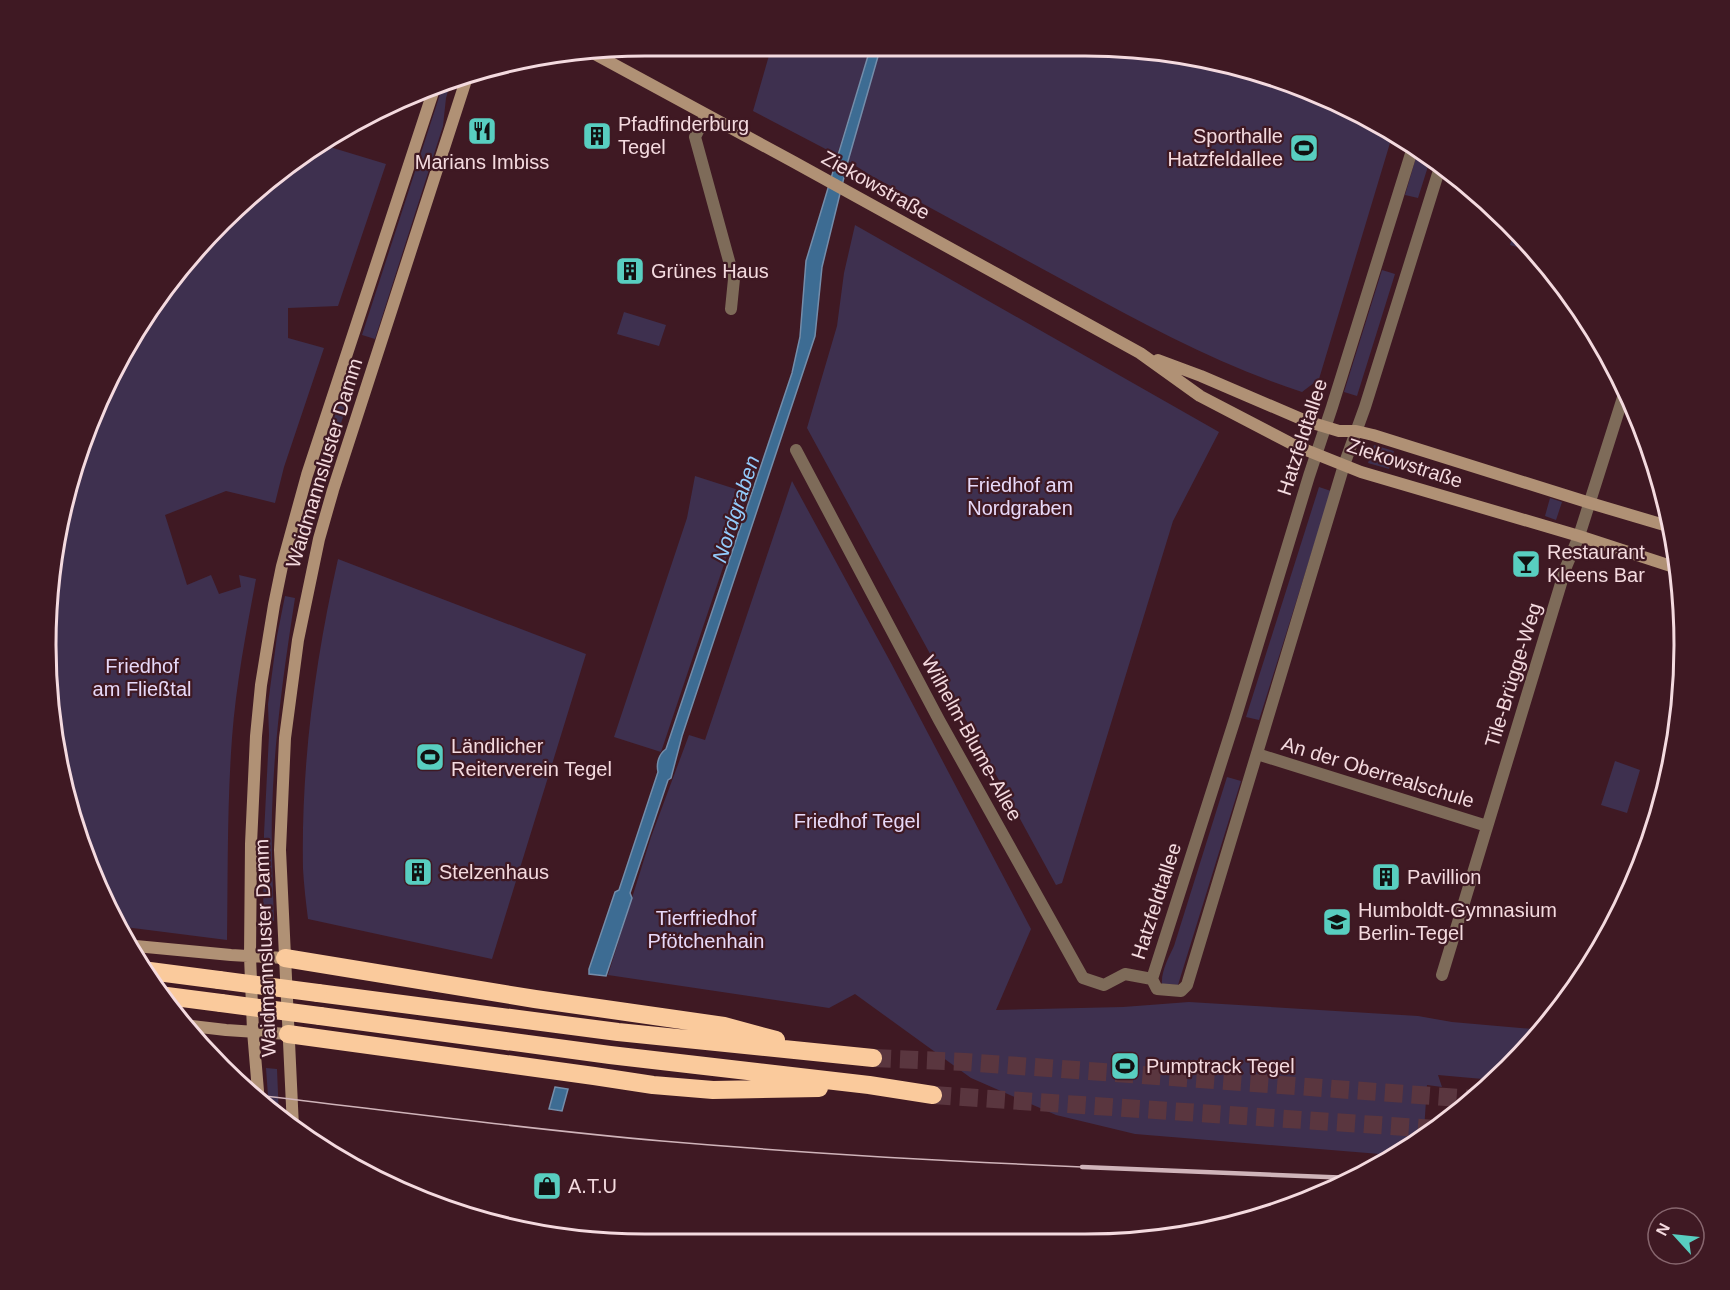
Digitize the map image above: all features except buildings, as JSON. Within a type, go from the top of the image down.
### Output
[{"type":"highway","points":[[285,958],[535,999],[724,1026],[830,1054]]},
{"type":"highway","points":[[154,972],[566,1026],[873,1058]]},
{"type":"highway","points":[[172,997],[933,1095]]},
{"type":"highway","points":[[288,1034],[652,1085],[713,1090],[786,1090],[869,1085]]},
{"type":"main road","name":"Ziekowstraße","points":[[601,58],[1140,353],[1200,396],[1296,446],[1344,465],[1669,565]]},
{"type":"main road","name":"Waidmannsluster Damm","points":[[292,1118],[280,850],[283,768],[290,686],[308,586],[333,489],[465,84]]},
{"type":"main road","name":"Waidmannsluster Damm","points":[[258,1090],[250,956],[251,844],[256,735],[267,649],[282,566],[307,475],[432,95]]},
{"type":"main road","name":"Ziekowstraße","points":[[1140,353],[1201,376],[1306,421],[1339,431],[1356,431],[1373,435],[1661,523]]},
{"type":"main road","points":[[138,946],[285,958]]},
{"type":"main road","points":[[196,1026],[288,1034]]},
{"type":"street","points":[[706,115],[695,137],[734,279],[731,309]]},
{"type":"street","name":"Hatzfeldtallee","points":[[1411,154],[1152,979],[1157,989],[1180,991],[1187,985],[1344,465],[1438,173]]},
{"type":"street","name":"Tile-Brügge-Weg","points":[[1442,975],[1566,567],[1579,536],[1622,401]]},
{"type":"street","name":"Wilhelm-Blume-Allee","points":[[796,450],[939,720],[1083,978],[1104,985],[1125,974],[1152,979]]},
{"type":"street","name":"An der Oberrealschule","points":[[1257,754],[1487,826]]},
{"type":"green space","points":[[769,56],[868,56],[837,155],[753,111]]},
{"type":"green space","points":[[878,56],[1124,57],[1200,67],[1238,76],[1311,100],[1391,141],[1319,379],[1302,392],[1214,358],[1157,330],[848,161]]},
{"type":"green space","points":[[448,90],[443,126],[375,339],[362,335],[441,92]]},
{"type":"green space","name":"Friedhof am Fließtal","points":[[330,147],[386,164],[338,306],[288,308],[288,338],[324,348],[284,467],[275,503],[226,491],[165,515],[187,585],[211,575],[219,594],[241,587],[239,575],[256,579],[239,678],[232,738],[228,814],[227,940],[127,927],[100,871],[76,798],[61,722],[56,645],[61,568],[76,492],[100,419],[134,350],[155,317],[177,286],[228,228],[286,177]]},
{"type":"green space","points":[[1416,157],[1428,166],[1418,198],[1405,195]]},
{"type":"green space","name":"Friedhof am Nordgraben","points":[[855,225],[1219,432],[1173,521],[1062,883],[1056,885],[807,428],[837,326],[844,273]]},
{"type":"green space","points":[[1512,239],[1521,248],[1510,245]]},
{"type":"green space","points":[[1382,270],[1395,274],[1357,396],[1344,392]]},
{"type":"green space","points":[[624,312],[666,325],[659,346],[617,334]]},
{"type":"green space","points":[[348,375],[356,377],[321,485],[299,566],[291,564],[313,483]]},
{"type":"green space","points":[[1374,445],[1394,451],[1389,469],[1368,463]]},
{"type":"green space","points":[[695,476],[748,493],[661,752],[614,737],[687,518]]},
{"type":"green space","points":[[792,481],[1031,929],[996,1010],[1123,1007],[1189,1002],[1418,1016],[1452,1022],[1532,1029],[1484,1079],[1438,1075],[1442,1087],[1427,1085],[1424,1127],[1383,1154],[1135,1134],[1056,1115],[971,1078],[855,994],[829,1008],[608,975],[651,837],[689,735],[705,740]]},
{"type":"green space","points":[[1319,487],[1331,491],[1259,720],[1246,717]]},
{"type":"green space","points":[[1550,498],[1562,502],[1556,520],[1545,516]]},
{"type":"green space","name":"Ländlicher Reiterverein Tegel","points":[[338,559],[586,654],[492,959],[308,919],[303,869],[307,752],[316,674]]},
{"type":"green space","points":[[285,596],[295,598],[280,705],[273,785],[274,921],[263,921],[268,704]]},
{"type":"green space","points":[[1615,761],[1640,770],[1627,813],[1601,805]]},
{"type":"green space","points":[[1227,777],[1241,781],[1178,985],[1162,984],[1164,969],[1174,946]]},
{"type":"green space","points":[[266,1068],[277,1069],[279,1107],[268,1098]]},
{"type":"water","points":[[868,56],[878,56],[848,161],[822,267],[815,336],[682,736],[671,778],[668,780],[630,893],[632,898],[606,976],[589,974],[615,892],[619,890],[658,772],[659,759],[666,749],[792,373],[800,337],[806,261]]},
{"type":"water","points":[[555,1087],[568,1089],[562,1111],[549,1109]]},
{"type":"tunnel","points":[[873,1058],[965,1062],[1462,1098]]},
{"type":"tunnel","points":[[933,1095],[1423,1128]]},
{"type":"tram line","points":[[266,1096],[662,1141],[871,1156],[1082,1167]]},
{"type":"railway","points":[[1082,1167],[1338,1177]]},
{"type":"place","name":"Marians Imbiss","points":[[482,131]]},
{"type":"place","name":"Pfadfinderburg Tegel","points":[[597,136]]},
{"type":"place","name":"Sporthalle Hatzfeldallee","points":[[1304,148]]},
{"type":"place","name":"Grünes Haus","points":[[630,271]]},
{"type":"place","name":"Restaurant Kleens Bar","points":[[1526,564]]},
{"type":"place","name":"Ländlicher Reiterverein Tegel","points":[[430,757]]},
{"type":"place","name":"Stelzenhaus","points":[[418,872]]},
{"type":"place","name":"Pavillion","points":[[1386,877]]},
{"type":"place","name":"Humboldt-Gymnasium Berlin-Tegel","points":[[1337,922]]},
{"type":"place","name":"Pumptrack Tegel","points":[[1125,1066]]},
{"type":"place","name":"A.T.U","points":[[547,1186]]},
{"type":"water label","name":"Nordgraben","points":[[736,509]]},
{"type":"park label","name":"Friedhof Tegel","points":[[857,821]]},
{"type":"park label","name":"Tierfriedhof Pfötchenhain","points":[[706,930]]}]
